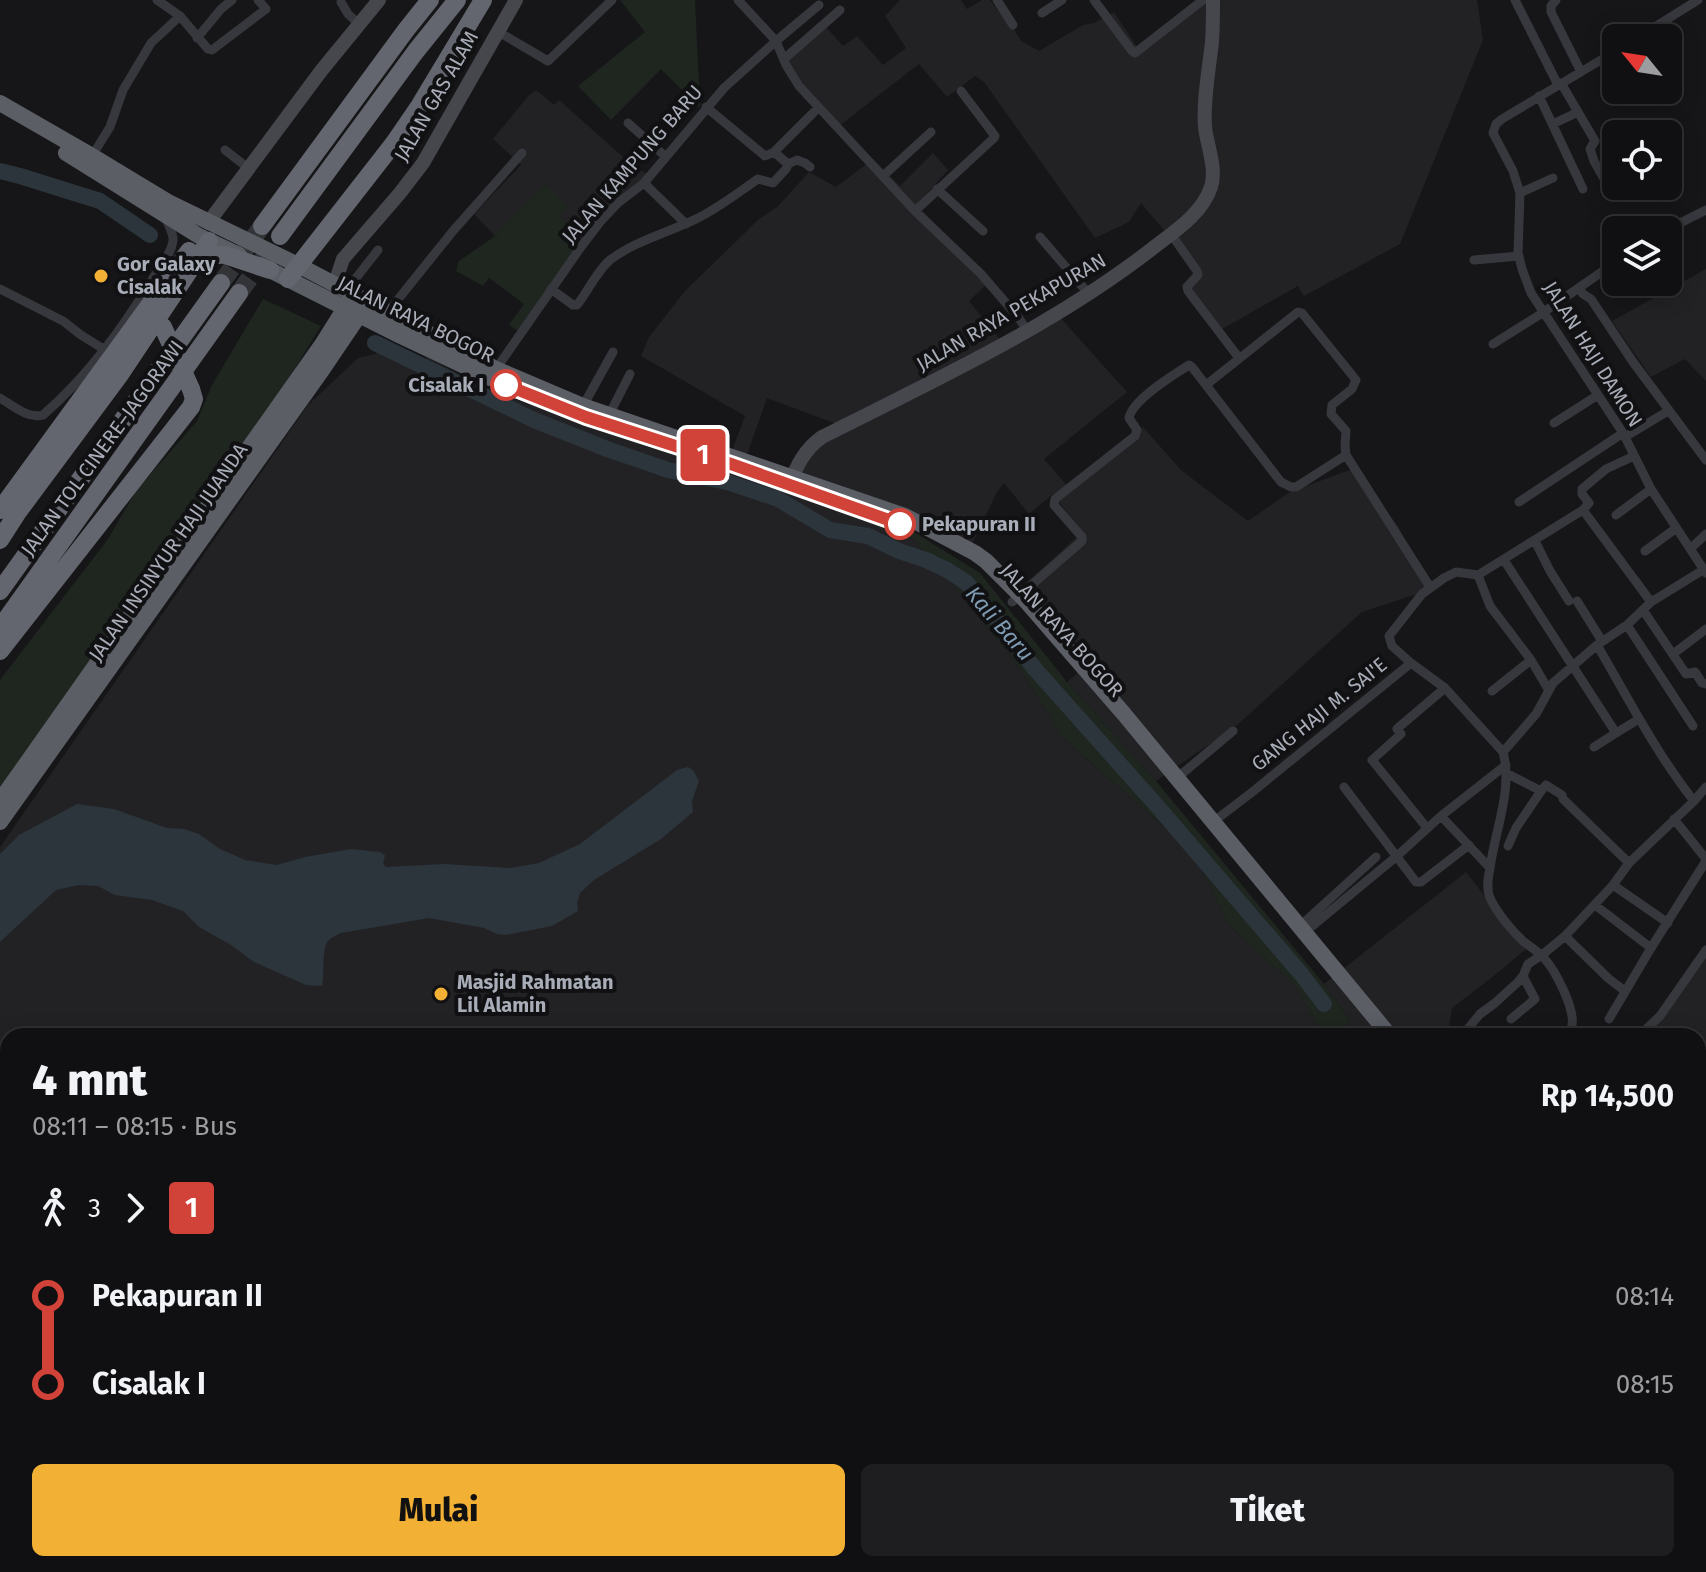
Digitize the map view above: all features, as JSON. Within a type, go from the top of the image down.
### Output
[{"type":"highway","points":[[262,226],[430,0]]},
{"type":"highway","points":[[280,236],[457,0]]},
{"type":"highway","points":[[285,268],[394,143],[483,0]]},
{"type":"highway","name":"JALAN RAYA BOGOR","points":[[0,103],[92,156],[167,209]]},
{"type":"highway","name":"JALAN RAYA BOGOR","points":[[0,111],[208,232],[285,268],[312,291],[352,300],[387,313],[496,369],[583,406],[791,480]]},
{"type":"highway","points":[[0,540],[162,322],[208,232]]},
{"type":"highway","points":[[0,510],[208,232]]},
{"type":"highway","points":[[191,269],[205,258],[217,254],[285,268],[352,300]]},
{"type":"highway","name":"JALAN TOL CINERE–JAGORAWI","points":[[0,591],[221,283]]},
{"type":"highway","points":[[312,291],[325,309],[323,343]]},
{"type":"highway","name":"JALAN TOL CINERE–JAGORAWI","points":[[0,628],[239,293]]},
{"type":"highway","name":"JALAN RAYA BOGOR","points":[[352,300],[401,336],[559,407],[905,516],[986,561],[1156,761],[1373,1028]]},
{"type":"highway","name":"JALAN INSINYUR HAJI JUANDA","points":[[0,801],[352,300]]},
{"type":"highway","name":"JALAN INSINYUR HAJI JUANDA","points":[[0,822],[328,361],[352,300]]},
{"type":"highway","points":[[0,651],[191,407],[194,399],[191,389],[162,322]]},
{"type":"highway","points":[[328,361],[355,337],[367,332],[381,330],[401,336]]},
{"type":"highway","name":"JALAN RAYA BOGOR","points":[[1156,761],[1177,778],[1383,1028]]},
{"type":"main road","points":[[208,232],[248,168],[379,0]]},
{"type":"main road","name":"JALAN GAS ALAM","points":[[352,300],[338,274],[343,259],[423,163],[516,0]]},
{"type":"main road","name":"JALAN RAYA PEKAPURAN","points":[[791,480],[803,455],[822,437],[966,364],[1089,294],[1130,266],[1198,209],[1208,193],[1213,175],[1205,111],[1213,0]]},
{"type":"street","points":[[157,0],[180,16],[208,49],[214,50],[266,9],[258,0]]},
{"type":"street","points":[[197,38],[232,0]]},
{"type":"street","points":[[497,31],[548,61],[612,0]]},
{"type":"street","points":[[738,0],[776,41],[799,86],[818,108],[915,211],[981,274],[1027,330]]},
{"type":"street","points":[[997,0],[1013,25]]},
{"type":"street","points":[[1042,13],[1062,0]]},
{"type":"street","points":[[1094,0],[1135,53],[1203,0]]},
{"type":"street","points":[[1515,0],[1595,141],[1590,149],[1602,175]]},
{"type":"street","points":[[1556,0],[1551,12],[1581,72]]},
{"type":"street","points":[[1659,24],[1698,0]]},
{"type":"street","points":[[341,2],[359,24]]},
{"type":"street","name":"JALAN KAMPUNG BARU","points":[[496,369],[600,222],[644,183],[724,88],[819,5]]},
{"type":"street","points":[[784,59],[840,10]]},
{"type":"street","points":[[92,156],[110,127],[123,90],[151,43],[180,16]]},
{"type":"street","name":"JALAN HAJI DAMON","points":[[1602,59],[1502,119],[1493,133],[1513,171],[1520,193],[1519,256],[1531,293],[1624,435],[1651,489],[1705,572]]},
{"type":"street","points":[[915,211],[995,136],[961,91]]},
{"type":"street","points":[[1539,96],[1583,189]]},
{"type":"street","points":[[706,107],[765,156],[774,152],[818,108]]},
{"type":"street","points":[[1553,124],[1578,112]]},
{"type":"street","points":[[628,123],[666,157]]},
{"type":"street","points":[[883,176],[931,132]]},
{"type":"street","points":[[225,150],[248,168]]},
{"type":"street","points":[[774,152],[788,164]]},
{"type":"street","points":[[387,313],[453,231],[522,153]]},
{"type":"street","points":[[551,289],[576,306],[613,258],[721,206],[758,179],[773,183],[788,164],[797,160],[810,167]]},
{"type":"street","points":[[1520,193],[1553,178]]},
{"type":"street","points":[[644,183],[686,224]]},
{"type":"street","points":[[937,189],[983,231]]},
{"type":"street","points":[[0,398],[29,416],[37,417],[82,379],[131,314],[164,261],[174,239],[167,209]]},
{"type":"street","points":[[1682,222],[1706,210]]},
{"type":"street","points":[[1171,234],[1197,271],[1198,275],[1187,287],[1188,291],[1239,358]]},
{"type":"street","points":[[1040,237],[1089,294]]},
{"type":"street","points":[[352,300],[356,278],[378,250]]},
{"type":"street","points":[[1474,260],[1519,256]]},
{"type":"street","points":[[1493,344],[1602,272]]},
{"type":"street","points":[[1579,288],[1591,299],[1668,411],[1706,460]]},
{"type":"street","points":[[0,289],[63,321],[105,350]]},
{"type":"street","points":[[1206,385],[1298,312],[1302,313],[1356,380],[1352,389],[1330,410],[1346,431],[1346,455],[1430,587]]},
{"type":"street","points":[[583,406],[613,352]]},
{"type":"street","points":[[1016,598],[1082,541],[1082,537],[1054,505],[1058,495],[1135,436],[1137,430],[1129,418],[1130,412],[1156,388],[1189,365],[1286,486],[1296,487],[1346,455]]},
{"type":"street","points":[[609,415],[630,374]]},
{"type":"street","points":[[1554,423],[1598,395]]},
{"type":"street","points":[[1519,502],[1624,435],[1668,411]]},
{"type":"street","points":[[1411,663],[1392,646],[1389,636],[1430,587],[1456,572],[1478,575],[1535,541],[1583,510],[1589,503],[1582,489],[1606,469],[1634,456]]},
{"type":"street","points":[[1616,515],[1651,489]]},
{"type":"street","points":[[1583,510],[1651,602]]},
{"type":"street","points":[[1645,551],[1675,529]]},
{"type":"street","points":[[1690,549],[1706,534]]},
{"type":"street","points":[[1535,541],[1550,571],[1600,643],[1639,719],[1679,783],[1694,801]]},
{"type":"street","points":[[1504,560],[1616,733]]},
{"type":"street","points":[[1503,752],[1536,714],[1553,683],[1600,643],[1627,625],[1651,602],[1705,572]]},
{"type":"street","points":[[1478,575],[1490,606],[1531,660],[1548,689]]},
{"type":"street","points":[[1643,610],[1686,674],[1694,671],[1706,684]]},
{"type":"street","points":[[1627,625],[1693,726]]},
{"type":"street","points":[[1673,654],[1706,629]]},
{"type":"street","points":[[1492,691],[1531,660]]},
{"type":"street","name":"GANG HAJI M. SAI'E","points":[[1213,822],[1411,663],[1445,688],[1503,752],[1506,769]]},
{"type":"street","points":[[1427,828],[1372,760],[1401,734],[1397,729],[1399,727],[1445,688]]},
{"type":"street","points":[[1594,747],[1639,719]]},
{"type":"street","points":[[1177,778],[1233,731]]},
{"type":"street","points":[[1506,769],[1541,791]]},
{"type":"street","points":[[1302,929],[1397,856],[1441,816],[1506,769]]},
{"type":"street","points":[[1506,769],[1488,883],[1490,897],[1521,940],[1542,955],[1565,994],[1573,1022],[1571,1028]]},
{"type":"street","points":[[1508,846],[1520,821],[1546,785],[1562,795],[1629,863]]},
{"type":"street","points":[[1344,787],[1415,881],[1419,882],[1469,845]]},
{"type":"street","points":[[1469,1028],[1523,976],[1528,964],[1565,936],[1613,885],[1629,863],[1705,791]]},
{"type":"street","points":[[1441,816],[1490,868]]},
{"type":"street","points":[[1609,1019],[1706,860],[1674,819]]},
{"type":"street","points":[[1302,929],[1376,857]]},
{"type":"street","points":[[1613,885],[1668,923]]},
{"type":"street","points":[[1595,905],[1651,948]]},
{"type":"street","points":[[1565,936],[1625,991]]},
{"type":"street","points":[[1647,1028],[1660,1016],[1706,950]]},
{"type":"street","points":[[1511,1019],[1535,999],[1523,976]]},
{"type":"shaded area","points":[[620,0],[695,0],[700,108],[661,69],[611,120],[578,86],[645,32]]},
{"type":"shaded area","points":[[900,0],[961,0],[967,9],[982,0],[990,0],[1002,16],[1005,14],[1021,41],[1039,51],[1083,25],[1094,23],[1114,12],[1137,47],[1201,0],[1477,0],[1483,40],[1400,244],[1304,296],[1298,286],[1222,329],[1182,285],[1197,269],[1141,203],[1129,222],[1095,238],[984,82],[975,76],[947,97],[919,64],[839,126],[785,63],[826,27],[843,46],[857,36],[883,65],[906,48],[885,16]]},
{"type":"shaded area","points":[[536,90],[554,105],[559,100],[648,175],[597,218],[576,248],[560,235],[559,216],[546,184],[495,236],[474,214],[521,165],[493,139]]},
{"type":"shaded area","points":[[933,153],[948,170],[917,205],[990,281],[969,301],[1006,347],[1057,314],[1127,392],[1044,459],[1070,489],[1143,427],[1181,470],[1248,521],[1290,492],[1355,468],[1398,526],[1427,585],[1417,594],[1362,612],[1236,726],[1156,781],[1067,682],[1092,661],[1024,585],[1082,532],[1053,494],[1029,514],[1004,483],[972,544],[798,473],[809,451],[842,426],[767,398],[747,455],[732,451],[745,416],[641,356],[649,337],[685,291],[759,219],[778,206],[809,172],[836,187],[873,159],[900,186]]},
{"type":"shaded area","points":[[545,184],[568,206],[559,216],[568,224],[560,235],[576,248],[518,331],[509,325],[524,304],[489,278],[483,286],[456,271],[459,261],[495,236]]},
{"type":"shaded area","points":[[1706,269],[1706,381],[1685,359],[1651,377],[1612,321],[1657,296],[1682,296],[1682,282]]},
{"type":"shaded area","points":[[263,299],[321,326],[276,399],[0,790],[0,680],[108,539],[136,491],[197,421],[212,385]]},
{"type":"shaded area","points":[[379,353],[417,371],[427,357],[490,391],[865,518],[912,538],[1015,662],[1064,739],[1193,852],[1229,925],[1295,986],[1320,1028],[0,1028],[0,847],[308,405],[358,358]]},
{"type":"shaded area","points":[[865,518],[906,527],[980,573],[1067,682],[1156,781],[1324,984],[1350,1021],[1342,1028],[1320,1028],[1295,986],[1229,925],[1193,852],[1064,739],[1015,662],[912,538]]},
{"type":"shaded area","points":[[688,767],[699,781],[692,801],[693,812],[661,839],[594,880],[580,893],[578,911],[552,926],[505,935],[429,918],[341,933],[327,943],[322,986],[306,985],[254,962],[199,927],[183,911],[152,900],[115,895],[98,886],[79,885],[56,890],[0,942],[0,854],[19,835],[77,804],[114,809],[167,828],[184,829],[245,860],[277,865],[351,849],[380,852],[385,855],[383,864],[386,867],[444,864],[511,868],[539,863],[580,844],[677,770]]},
{"type":"shaded area","points":[[1466,872],[1526,949],[1452,1008],[1449,1028],[1342,1028],[1350,1021],[1324,984]]},
{"type":"shaded area","points":[[1706,953],[1706,1028],[1646,1028]]},
{"type":"waterway","name":"Kali Baru","points":[[0,171],[100,201],[150,235]]},
{"type":"waterway","name":"Kali Baru","points":[[375,343],[534,420],[668,470],[727,482],[778,499],[830,530],[868,536],[926,560],[967,583],[1035,669],[1158,807],[1324,1004]]},
{"type":"tunnel","points":[[221,283],[262,226]]},
{"type":"tunnel","points":[[239,293],[267,254]]},
{"type":"bus line","name":"1","points":[[506,385],[586,417],[900,524]]},
{"type":"place","name":"Gor Galaxy Cisalak","points":[[101,276]]},
{"type":"place","name":"Cisalak I","points":[[506,385]]},
{"type":"place","name":"Pekapuran II","points":[[900,524]]},
{"type":"place","name":"Masjid Rahmatan Lil Alamin","points":[[441,994]]}]
